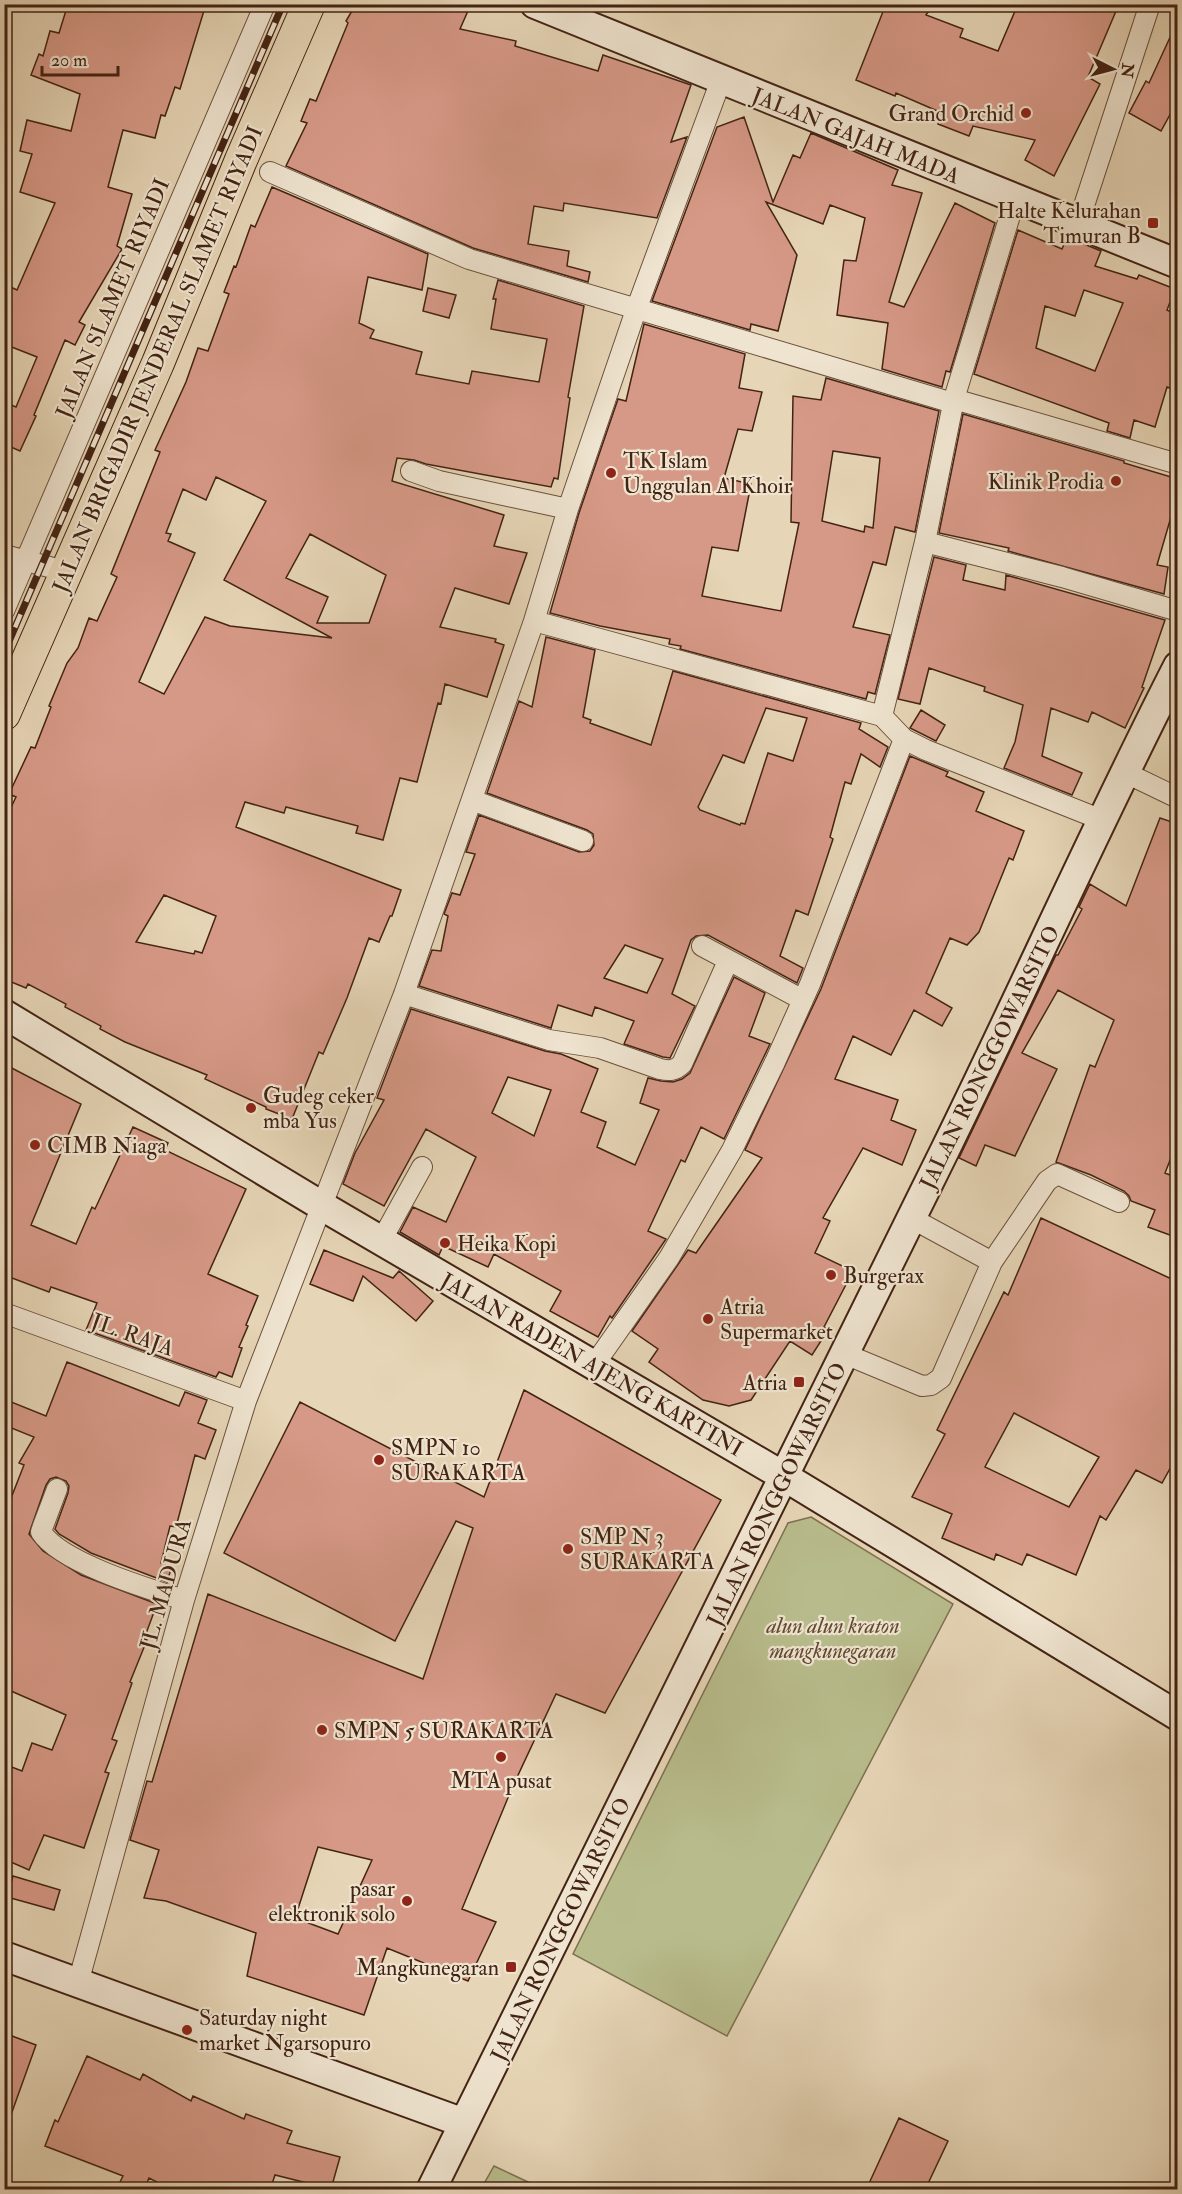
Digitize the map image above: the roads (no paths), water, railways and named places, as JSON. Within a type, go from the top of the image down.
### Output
[{"type":"main road","name":"JALAN BRIGADIR JENDERAL SLAMET RIYADI","points":[[4,714],[158,363],[241,160],[309,4]]},
{"type":"main road","name":"JALAN GAJAH MADA","points":[[535,4],[1178,264]]},
{"type":"main road","name":"JALAN RONGGOWARSITO","points":[[431,2190],[845,1354],[1011,1012],[1124,772],[1178,666]]},
{"type":"main road","name":"JALAN RADEN AJENG KARTINI","points":[[4,1014],[322,1206],[784,1477],[1178,1716]]},
{"type":"main road","points":[[4,1956],[464,2123]]},
{"type":"street","name":"JALAN SLAMET RIYADI","points":[[4,611],[265,4]]},
{"type":"street","points":[[1078,224],[1150,4]]},
{"type":"street","name":"JL. MADURA","points":[[78,1983],[184,1600],[246,1401],[404,994],[534,621],[568,509],[636,310],[721,80]]},
{"type":"street","points":[[270,172],[469,260],[636,310],[1178,464]]},
{"type":"street","points":[[882,716],[925,542],[954,401],[1015,198]]},
{"type":"street","points":[[411,471],[438,481],[568,509]]},
{"type":"street","points":[[925,542],[1062,577],[1178,611]]},
{"type":"street","points":[[4,555],[68,572]]},
{"type":"street","points":[[534,621],[882,716],[904,739],[926,750],[1102,820]]},
{"type":"street","points":[[594,1365],[669,1258],[732,1150],[776,1062],[803,1000],[904,739]]},
{"type":"street","points":[[1124,772],[1178,798]]},
{"type":"street","points":[[472,800],[583,841]]},
{"type":"street","points":[[702,946],[803,1000]]},
{"type":"street","points":[[404,994],[549,1040],[594,1046],[660,1069],[670,1070],[677,1069],[682,1064],[728,961]]},
{"type":"street","points":[[381,1241],[422,1167]]},
{"type":"street","points":[[845,1354],[922,1386],[931,1385],[941,1378],[992,1262],[1052,1176],[1058,1174],[1119,1202]]},
{"type":"street","points":[[911,1218],[992,1262]]},
{"type":"street","name":"JL. RAJA","points":[[4,1313],[246,1401]]},
{"type":"street","points":[[57,1489],[42,1528],[44,1536],[65,1552],[105,1573],[184,1600]]},
{"type":"railway","points":[[4,653],[283,4]]},
{"type":"place","name":"Grand Orchid","points":[[1026,113]]},
{"type":"place","name":"Halte Kelurahan Timuran B","points":[[1153,223]]},
{"type":"place","name":"TK Islam Unggulan Al Khoir","points":[[611,473]]},
{"type":"place","name":"Klinik Prodia","points":[[1116,481]]},
{"type":"place","name":"Gudeg ceker mba Yus","points":[[251,1108]]},
{"type":"place","name":"CIMB Niaga","points":[[35,1145]]},
{"type":"place","name":"Heika Kopi","points":[[445,1243]]},
{"type":"place","name":"Burgerax","points":[[831,1275]]},
{"type":"place","name":"Atria Supermarket","points":[[708,1319]]},
{"type":"place","name":"Atria","points":[[799,1382]]},
{"type":"place","name":"SMPN 10 SURAKARTA","points":[[379,1460]]},
{"type":"place","name":"SMP N 3 SURAKARTA","points":[[568,1549]]},
{"type":"place","name":"SMPN 5 SURAKARTA","points":[[322,1730]]},
{"type":"place","name":"MTA pusat","points":[[501,1757]]},
{"type":"place","name":"pasar elektronik solo","points":[[407,1901]]},
{"type":"place","name":"Mangkunegaran","points":[[511,1967]]},
{"type":"place","name":"Saturday night market Ngarsopuro","points":[[187,2030]]},
{"type":"park label","name":"alun alun kraton mangkunegaran","points":[[833,1638]]}]
